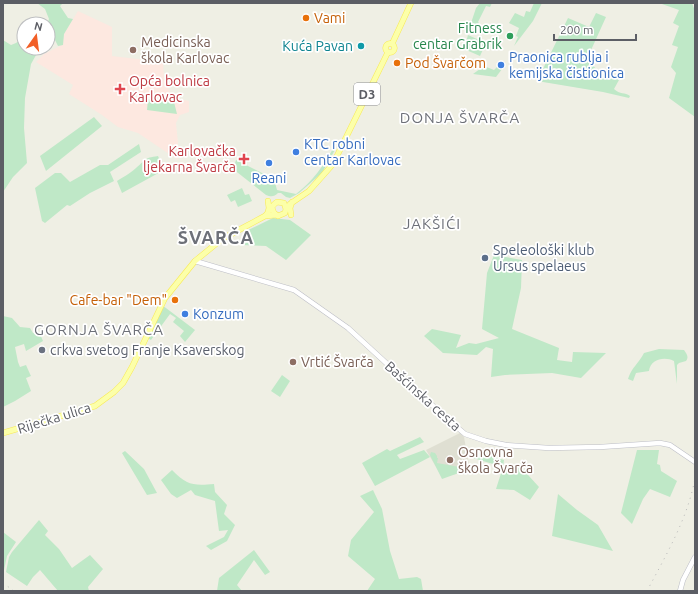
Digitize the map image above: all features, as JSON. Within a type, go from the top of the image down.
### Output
[{"type":"main road","name":"D3","points":[[266,215],[283,215],[286,209],[293,202],[309,191],[332,164],[388,52],[391,52],[394,49],[392,44],[411,3]]},
{"type":"main road","points":[[266,215],[269,208],[268,201]]},
{"type":"main road","points":[[282,202],[285,204],[286,209]]},
{"type":"main road","name":"D3","points":[[195,261],[222,239],[266,215],[275,203],[293,202]]},
{"type":"main road","points":[[291,215],[290,208],[293,202]]},
{"type":"main road","points":[[272,208],[276,215]]},
{"type":"main road","name":"Riječka ulica","points":[[3,433],[95,406],[114,392],[122,383],[132,367],[165,298],[195,261]]},
{"type":"street","points":[[204,254],[203,260],[206,264]]},
{"type":"street","name":"Bašćinska cesta","points":[[195,261],[294,290],[348,328],[465,434],[486,441],[506,445],[549,448],[600,447],[660,443],[670,445],[695,462]]},
{"type":"street","points":[[680,591],[683,580],[695,557]]},
{"type":"shaded area","name":"Opća bolnica Karlovac","points":[[78,11],[112,27],[112,56],[163,62],[164,79],[173,97],[189,101],[189,112],[180,115],[176,123],[178,160],[138,133],[118,127],[69,94],[73,85],[36,62],[42,56],[56,56],[56,48],[62,45],[64,34]]},
{"type":"shaded area","name":"Osnovna škola Švarča","points":[[460,433],[464,437],[470,471],[442,477],[426,450]]},
{"type":"green space","points":[[37,3],[63,3],[60,6],[68,18],[73,19],[64,34],[63,45],[58,46],[56,42],[56,16],[48,16],[45,9]]},
{"type":"green space","points":[[480,3],[492,3],[490,7],[486,6],[476,29],[470,26],[476,8]]},
{"type":"green space","points":[[534,3],[542,3],[533,21],[514,46],[518,37],[516,36],[519,28],[509,23],[515,13],[524,17],[526,11],[530,12]]},
{"type":"green space","points":[[692,3],[695,11],[695,117],[669,98],[676,73],[671,67],[678,47],[672,45],[679,26],[673,23],[679,10],[662,4]]},
{"type":"green space","points":[[596,13],[606,17],[587,59],[598,71],[619,80],[614,89],[630,96],[629,98],[537,81],[568,18],[589,27]]},
{"type":"green space","points":[[468,35],[486,43],[480,56],[464,49]]},
{"type":"green space","points":[[3,40],[11,45],[16,43],[16,56],[36,56],[31,64],[25,98],[24,128],[27,163],[13,177],[3,192]]},
{"type":"green space","points":[[484,66],[494,70],[497,67],[502,69],[496,77],[473,74]]},
{"type":"green space","points":[[148,99],[174,102],[177,114],[147,110]]},
{"type":"green space","points":[[94,117],[102,126],[46,171],[40,156]]},
{"type":"green space","points":[[139,144],[141,152],[110,172],[114,181],[90,193],[70,206],[67,205],[45,223],[42,221],[35,188],[55,173],[61,173],[70,182],[100,165],[108,165]]},
{"type":"green space","points":[[334,147],[336,148],[322,173],[299,193],[290,198],[281,193],[272,196],[266,195],[233,169],[236,160],[274,179],[277,190],[296,194],[318,172]]},
{"type":"green space","points":[[158,156],[164,170],[122,193],[117,181],[132,172],[145,160]]},
{"type":"green space","points":[[242,188],[245,195],[249,194],[252,201],[238,207],[235,200],[231,202],[227,195]]},
{"type":"green space","points":[[273,218],[290,220],[311,235],[286,260],[266,246],[241,245],[244,232]]},
{"type":"green space","points":[[494,255],[522,260],[521,288],[512,329],[559,348],[557,360],[572,362],[573,352],[606,353],[581,378],[552,373],[491,377],[493,349],[486,347],[477,355],[443,353],[424,336],[432,329],[461,335],[456,348],[469,343],[476,344],[499,338],[482,329],[487,273]]},
{"type":"green space","points":[[162,305],[195,330],[185,342],[180,336],[184,331],[173,322],[176,318],[170,314],[151,340],[146,337]]},
{"type":"green space","points":[[3,316],[12,318],[20,327],[30,328],[33,333],[40,334],[43,341],[26,351],[24,344],[15,347],[20,367],[26,365],[31,376],[26,378],[31,391],[3,407]]},
{"type":"green space","points":[[659,349],[684,350],[687,354],[686,361],[677,365],[677,384],[674,361],[666,359],[655,361],[650,367],[649,371],[636,373],[633,381],[628,379],[644,353]]},
{"type":"green space","points":[[282,375],[290,381],[280,397],[271,391]]},
{"type":"green space","points":[[420,437],[424,442],[397,455],[400,459],[424,450],[430,457],[375,486],[362,463],[387,449],[390,451]]},
{"type":"green space","points":[[637,450],[659,450],[657,464],[660,465],[661,471],[677,481],[670,497],[650,489],[643,499],[632,524],[621,513]]},
{"type":"green space","points":[[125,451],[144,469],[157,493],[147,495],[122,453]]},
{"type":"green space","points":[[474,451],[504,460],[503,467],[473,458]]},
{"type":"green space","points":[[431,452],[435,453],[437,456],[437,463],[467,468],[467,470],[442,479],[430,455]]},
{"type":"green space","points":[[518,464],[539,487],[530,500],[514,490],[496,489],[503,467],[512,471]]},
{"type":"green space","points":[[172,470],[186,482],[201,485],[214,484],[215,492],[227,505],[224,514],[235,525],[227,541],[211,550],[206,546],[224,537],[228,530],[219,531],[215,501],[195,495],[191,490],[177,498],[171,494],[161,480]]},
{"type":"green space","points":[[373,490],[382,509],[390,551],[399,579],[417,577],[421,579],[423,591],[367,591],[375,579],[348,556],[351,540],[374,512],[360,496]]},
{"type":"green space","points":[[558,494],[598,525],[613,551],[552,536]]},
{"type":"green space","points":[[39,520],[48,531],[45,535],[59,549],[72,568],[90,555],[103,569],[88,587],[89,591],[58,591],[40,570],[27,586],[6,572],[9,557],[12,552]]},
{"type":"green space","points":[[3,532],[16,542],[7,556],[3,571]]},
{"type":"green space","points":[[254,550],[270,572],[265,575],[254,560],[237,585],[242,591],[217,591],[219,578]]},
{"type":"railway","points":[[647,591],[682,522],[692,493],[695,478]]},
{"type":"railway","points":[[3,583],[14,591]]},
{"type":"place","name":"Vami","points":[[306,18]]},
{"type":"place","name":"Fitness centar Grabrik","points":[[510,36]]},
{"type":"place","name":"Kuća Pavan","points":[[361,46]]},
{"type":"place","name":"Medicinska škola Karlovac","points":[[133,50]]},
{"type":"place","name":"Pod Švarčom","points":[[397,63]]},
{"type":"place","name":"Praonica rublja i kemijska čistionica","points":[[501,65]]},
{"type":"place","name":"Opća bolnica Karlovac","points":[[120,89]]},
{"type":"place","name":"KTC robni centar Karlovac","points":[[296,152]]},
{"type":"place","name":"Karlovačka ljekarna Švarča","points":[[244,159]]},
{"type":"place","name":"Reani","points":[[269,163]]},
{"type":"place","name":"Speleološki klub Ursus spelaeus","points":[[485,258]]},
{"type":"place","name":"Cafe-bar \"Dem\"","points":[[175,300]]},
{"type":"place","name":"Konzum","points":[[185,314]]},
{"type":"place","name":"crkva svetog Franje Ksaverskog","points":[[42,350]]},
{"type":"place","name":"Vrtić Švarča","points":[[293,362]]},
{"type":"place","name":"Osnovna škola Švarča","points":[[450,460]]},
{"type":"district","name":"DONJA ŠVARČA","points":[[460,117]]},
{"type":"district","name":"JAKŠIĆI","points":[[432,223]]},
{"type":"district","name":"ŠVARČA","points":[[216,237]]},
{"type":"district","name":"GORNJA ŠVARČA","points":[[99,329]]}]
